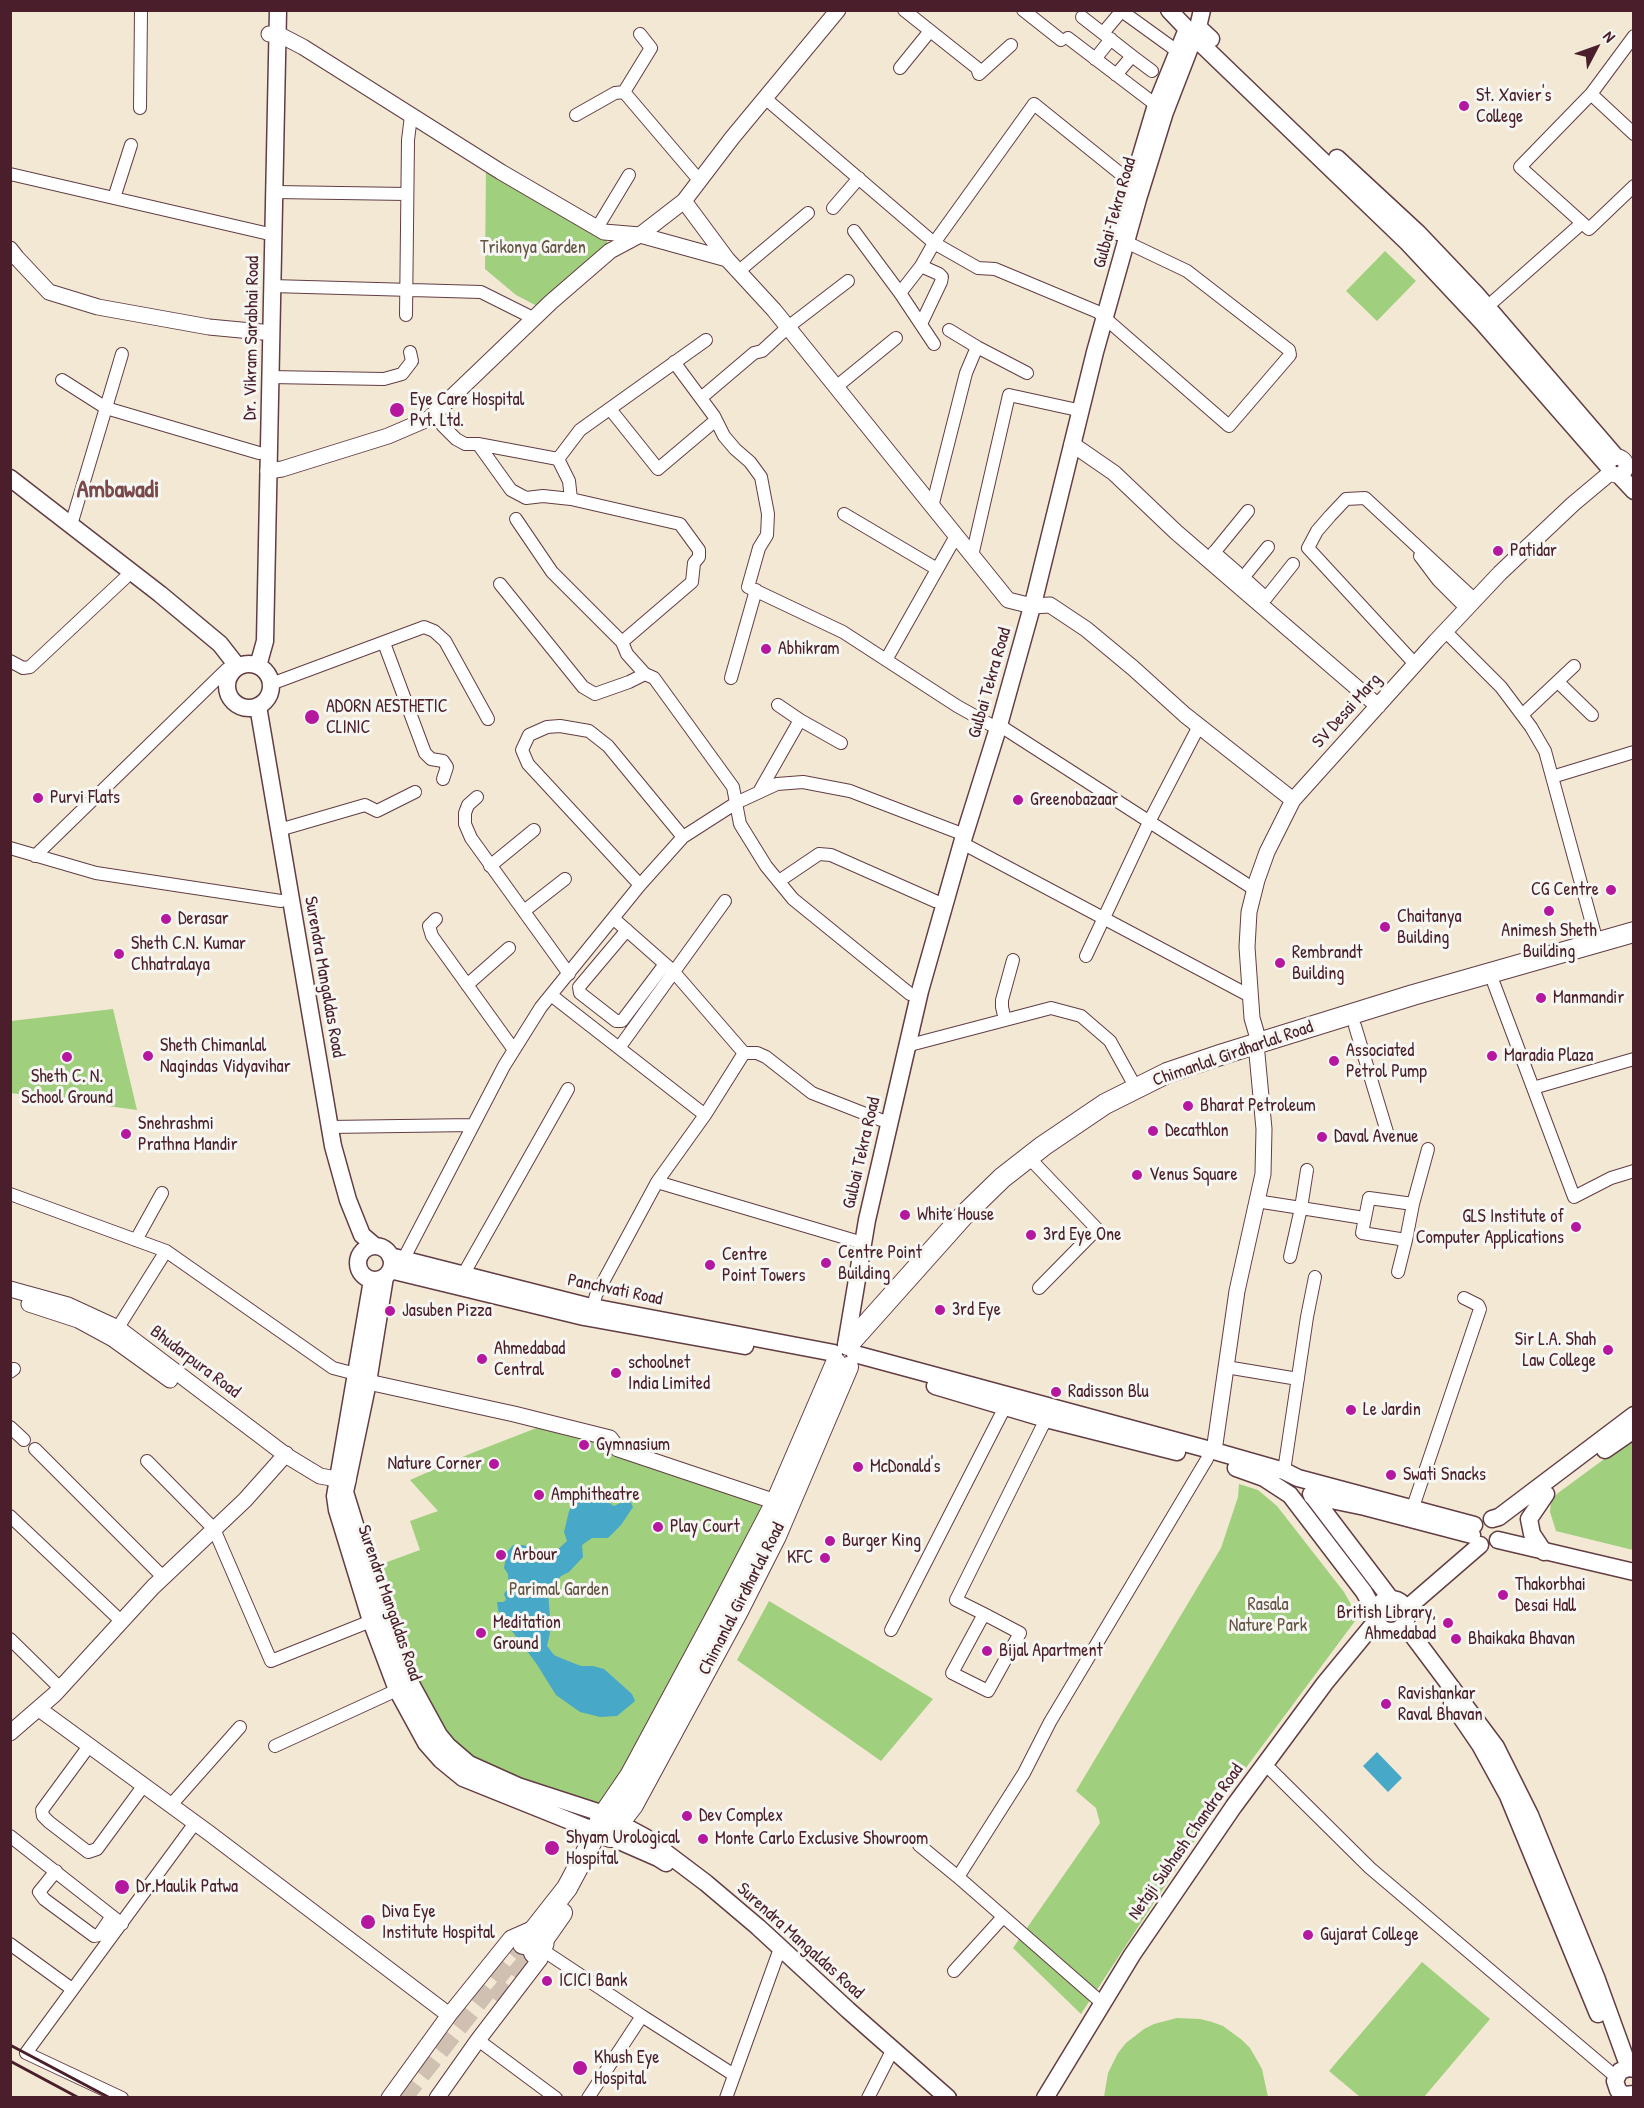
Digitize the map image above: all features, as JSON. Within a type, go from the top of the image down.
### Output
[{"type":"main road","name":"Dr. Vikram Sarabhai Road","points":[[240,668],[265,641],[275,192],[273,34],[269,10]]},
{"type":"main road","name":"Dr. Vikram Sarabhai Road","points":[[240,668],[256,641],[265,233],[273,34],[278,10]]},
{"type":"main road","points":[[1168,10],[1192,20],[1418,233],[1487,307],[1621,466],[1634,491]]},
{"type":"main road","points":[[1192,20],[1318,155],[1407,243],[1621,466]]},
{"type":"main road","name":"Gulbai Tekra Road","points":[[845,1354],[867,1220],[906,1046],[960,837],[995,725],[1072,444],[1095,352],[1124,207],[1156,105],[1192,20]]},
{"type":"main road","name":"Gulbai Tekra Road","points":[[1027,604],[1073,409],[1126,242],[1192,20]]},
{"type":"main road","points":[[10,478],[160,594],[220,644],[240,668]]},
{"type":"main road","points":[[10,490],[125,578],[214,651],[240,668],[266,673],[271,684],[268,697],[254,706],[242,706],[231,696],[228,682],[240,668]]},
{"type":"main road","name":"Surendra Mangaldas Road","points":[[254,706],[279,830],[333,1146],[348,1200],[369,1249]]},
{"type":"main road","name":"Surendra Mangaldas Road","points":[[254,706],[281,901],[324,1148],[340,1203],[354,1238],[369,1249]]},
{"type":"main road","name":"Gulbai Tekra Road","points":[[845,1354],[848,1289],[862,1205],[910,994],[935,901],[960,837]]},
{"type":"main road","name":"Chimanlal Girdharlal Road","points":[[607,1826],[630,1776],[776,1502],[845,1354],[964,1215],[1002,1178],[1077,1122],[1167,1073],[1258,1048],[1634,932]]},
{"type":"main road","name":"Chimanlal Girdharlal Road","points":[[537,1942],[591,1843],[607,1826],[633,1805],[742,1604],[776,1536],[845,1354],[871,1336],[970,1222],[1035,1164],[1081,1131],[1136,1101],[1258,1048],[1355,1026],[1634,943]]},
{"type":"main road","points":[[369,1249],[384,1249],[388,1269],[362,1275],[358,1263],[369,1249]]},
{"type":"main road","name":"Surendra Mangaldas Road","points":[[388,1269],[362,1378],[337,1510],[371,1621],[397,1690],[426,1743],[441,1760],[463,1778],[645,1837],[706,1883],[758,1927],[891,2054],[932,2097]]},
{"type":"main road","name":"Panchvati Road","points":[[388,1269],[584,1317],[845,1354]]},
{"type":"main road","name":"Panchvati Road","points":[[388,1269],[462,1275],[593,1307],[845,1354]]},
{"type":"main road","points":[[845,1354],[1046,1419],[1291,1474],[1413,1507],[1492,1545],[1499,1517],[1634,1415]]},
{"type":"main road","points":[[845,1354],[1210,1455],[1264,1478],[1290,1495],[1364,1592],[1391,1616]]},
{"type":"main road","points":[[1497,1530],[1634,1430]]},
{"type":"main road","points":[[1291,1474],[1312,1496],[1391,1616],[1496,1747],[1535,1826],[1596,1977],[1625,2071],[1618,2090],[1625,2095],[1634,2094]]},
{"type":"main road","name":"Surendra Mangaldas Road","points":[[341,1486],[381,1608],[410,1682],[423,1710],[443,1741],[469,1764],[607,1826],[696,1884],[739,1919],[891,2054],[948,2097]]},
{"type":"main road","points":[[1544,1552],[1532,1534],[1529,1519],[1546,1494]]},
{"type":"main road","points":[[1312,1496],[1365,1507],[1475,1536]]},
{"type":"main road","points":[[1475,1536],[1484,1518],[1497,1530],[1544,1552],[1634,1572]]},
{"type":"main road","name":"Netaji Subhash Chandra Road","points":[[1045,2097],[1162,1910],[1263,1764],[1325,1683],[1475,1536]]},
{"type":"main road","name":"Netaji Subhash Chandra Road","points":[[1057,2097],[1141,1960],[1271,1770],[1391,1616]]},
{"type":"street","points":[[140,108],[141,10]]},
{"type":"street","points":[[268,471],[282,469],[388,436],[430,418],[533,318],[610,251],[640,235],[684,201],[838,10]]},
{"type":"street","points":[[904,10],[977,68],[979,74],[1011,45]]},
{"type":"street","points":[[1023,10],[1095,59],[1156,105]]},
{"type":"street","points":[[1095,59],[1119,14],[1123,12],[1177,51]]},
{"type":"street","points":[[1082,17],[1152,70]]},
{"type":"street","points":[[900,68],[930,31]]},
{"type":"street","points":[[273,34],[303,47],[411,116],[604,232],[640,235],[727,259]]},
{"type":"street","points":[[624,92],[651,48],[640,34]]},
{"type":"street","points":[[1634,36],[1591,94],[1520,167],[1589,229],[1634,186]]},
{"type":"street","points":[[1116,75],[1132,56]]},
{"type":"street","points":[[624,92],[699,180]]},
{"type":"street","points":[[576,115],[615,93],[624,92]]},
{"type":"street","points":[[1591,94],[1634,134]]},
{"type":"street","points":[[766,99],[934,243],[978,268],[995,269],[1102,316],[1229,426],[1290,355],[1289,350],[1187,271],[1126,242]]},
{"type":"street","points":[[900,293],[1034,104],[1132,183]]},
{"type":"street","points":[[406,315],[408,140],[411,116]]},
{"type":"street","points":[[114,198],[131,145]]},
{"type":"street","points":[[10,174],[265,233]]},
{"type":"street","points":[[597,228],[629,175]]},
{"type":"street","points":[[833,208],[859,178]]},
{"type":"street","points":[[275,192],[407,194]]},
{"type":"street","points":[[684,201],[727,259],[788,327],[1008,600],[1050,605],[1086,629],[1199,726],[1293,800]]},
{"type":"street","points":[[739,271],[808,213]]},
{"type":"street","points":[[1487,307],[1582,223]]},
{"type":"street","points":[[854,231],[934,344]]},
{"type":"street","points":[[10,249],[49,292],[98,307],[209,327],[262,332]]},
{"type":"street","points":[[921,266],[942,277],[921,324]]},
{"type":"street","points":[[701,398],[754,353],[762,351],[788,327],[848,281]]},
{"type":"street","points":[[272,286],[481,292],[533,318]]},
{"type":"street","points":[[949,330],[1027,373]]},
{"type":"street","points":[[836,387],[896,338]]},
{"type":"street","points":[[558,459],[580,430],[706,340]]},
{"type":"street","points":[[932,507],[966,373],[977,347]]},
{"type":"street","points":[[270,377],[384,379],[402,374],[412,361],[410,352]]},
{"type":"street","points":[[71,525],[122,354]]},
{"type":"street","points":[[674,362],[716,420],[724,436],[750,462],[761,477],[768,514],[767,535],[759,548],[748,587],[843,632],[957,706],[995,725],[1254,889]]},
{"type":"street","points":[[62,380],[106,408],[259,453]]},
{"type":"street","points":[[972,556],[1009,395],[1073,409]]},
{"type":"street","points":[[610,409],[658,468],[716,420]]},
{"type":"street","points":[[435,413],[443,426],[456,439],[465,444],[478,444],[558,459]]},
{"type":"street","points":[[478,444],[511,490],[526,498],[543,496],[571,499],[680,524],[699,550],[699,557],[694,563],[692,582],[622,642]]},
{"type":"street","points":[[1072,444],[1114,473],[1239,578],[1378,706]]},
{"type":"street","points":[[558,459],[569,481],[571,499]]},
{"type":"street","name":"SV Desai Marg","points":[[1210,1455],[1237,1291],[1263,1174],[1264,1129],[1258,1048],[1251,1018],[1247,947],[1249,912],[1254,889],[1267,852],[1293,800],[1445,631],[1500,573],[1573,504],[1621,466]]},
{"type":"street","points":[[1415,664],[1308,548],[1317,531],[1346,499],[1365,498],[1413,542],[1422,559],[1438,580],[1471,604]]},
{"type":"street","points":[[1211,556],[1248,511]]},
{"type":"street","points":[[844,514],[937,569]]},
{"type":"street","points":[[516,519],[552,572],[622,642],[627,654],[645,674],[654,678],[733,787],[740,824],[778,881],[794,899],[910,994]]},
{"type":"street","points":[[886,660],[956,536]]},
{"type":"street","points":[[1239,578],[1268,547]]},
{"type":"street","points":[[1264,601],[1293,564]]},
{"type":"street","points":[[10,662],[23,668],[30,667],[125,578]]},
{"type":"street","points":[[500,584],[583,687],[595,694],[645,674]]},
{"type":"street","points":[[730,678],[756,590]]},
{"type":"street","points":[[271,684],[424,627],[434,631],[445,641],[488,719]]},
{"type":"street","points":[[1445,631],[1501,687],[1531,727],[1545,751],[1597,942]]},
{"type":"street","points":[[384,643],[425,753],[431,759],[443,761],[447,767],[443,779]]},
{"type":"street","points":[[1522,715],[1574,666]]},
{"type":"street","points":[[35,856],[240,668]]},
{"type":"street","points":[[1558,682],[1592,716]]},
{"type":"street","points":[[778,705],[841,743]]},
{"type":"street","points":[[759,792],[800,720]]},
{"type":"street","points":[[640,885],[528,764],[522,750],[529,735],[547,727],[560,726],[589,730],[608,746],[683,837]]},
{"type":"street","points":[[1086,956],[1149,822],[1199,726]]},
{"type":"street","points":[[1552,777],[1634,752]]},
{"type":"street","points":[[388,1269],[541,1007],[640,885],[683,837],[736,802],[777,784],[803,782],[850,791],[960,837],[1250,996]]},
{"type":"street","points":[[279,830],[365,805],[376,811],[414,792]]},
{"type":"street","points":[[477,797],[468,805],[465,824],[490,866],[569,974]]},
{"type":"street","points":[[490,866],[534,830]]},
{"type":"street","points":[[10,848],[96,873],[281,901]]},
{"type":"street","points":[[778,881],[809,858],[825,854],[935,901]]},
{"type":"street","points":[[524,911],[565,879]]},
{"type":"street","points":[[627,930],[579,987],[580,993],[616,1021],[622,1021],[725,901]]},
{"type":"street","points":[[436,918],[429,926],[432,936],[514,1050]]},
{"type":"street","points":[[614,919],[669,968],[744,1053],[757,1053],[766,1058],[812,1093],[881,1120]]},
{"type":"street","points":[[467,985],[509,948]]},
{"type":"street","points":[[1005,1020],[1002,1000],[1013,960]]},
{"type":"street","points":[[619,1048],[669,968]]},
{"type":"street","points":[[1494,984],[1574,1197],[1611,1178],[1634,1171]]},
{"type":"street","points":[[551,995],[705,1115]]},
{"type":"street","points":[[906,1046],[1051,1008],[1081,1016],[1110,1041],[1136,1088]]},
{"type":"street","points":[[1355,1026],[1387,1132]]},
{"type":"street","points":[[593,1307],[596,1295],[657,1182],[705,1115],[744,1053]]},
{"type":"street","points":[[1533,1088],[1634,1059]]},
{"type":"street","points":[[462,1275],[568,1089]]},
{"type":"street","points":[[329,1127],[473,1125]]},
{"type":"street","points":[[1398,1272],[1428,1149]]},
{"type":"street","points":[[1035,1164],[1097,1229],[1039,1288]]},
{"type":"street","points":[[1290,1257],[1307,1170]]},
{"type":"street","points":[[657,1182],[856,1241]]},
{"type":"street","points":[[136,1240],[162,1193]]},
{"type":"street","points":[[10,1194],[166,1251],[333,1368],[362,1378],[610,1438],[618,1449],[776,1502]]},
{"type":"street","points":[[1406,1240],[1362,1233],[1364,1218],[1369,1198],[1413,1204]]},
{"type":"street","points":[[1257,1201],[1364,1218]]},
{"type":"street","points":[[115,1333],[166,1251]]},
{"type":"street","points":[[1291,1474],[1298,1379],[1306,1317],[1315,1277]]},
{"type":"street","name":"Bhudarpura Road","points":[[10,1288],[68,1305],[115,1333],[317,1485],[341,1486]]},
{"type":"street","name":"Bhudarpura Road","points":[[10,1298],[115,1333]]},
{"type":"street","points":[[1413,1507],[1480,1309],[1478,1305],[1464,1298]]},
{"type":"street","points":[[1226,1367],[1298,1379]]},
{"type":"street","points":[[891,1630],[1005,1407]]},
{"type":"street","points":[[984,1614],[952,1673],[988,1691],[1020,1633],[984,1614],[956,1600],[1046,1419]]},
{"type":"street","points":[[35,1449],[163,1577]]},
{"type":"street","points":[[958,1877],[1024,1773],[1050,1722],[1210,1455]]},
{"type":"street","points":[[10,1733],[39,1710],[163,1577],[244,1500],[283,1458]]},
{"type":"street","points":[[147,1461],[214,1529],[271,1661],[371,1621]]},
{"type":"street","points":[[10,1516],[121,1621]]},
{"type":"street","points":[[10,1639],[60,1688]]},
{"type":"street","points":[[276,1746],[397,1690]]},
{"type":"street","points":[[39,1710],[171,1805],[449,2015]]},
{"type":"street","points":[[171,1805],[240,1727]]},
{"type":"street","points":[[89,1746],[42,1810],[43,1816],[49,1822],[88,1852],[97,1849],[144,1785]]},
{"type":"street","points":[[1271,1770],[1370,1868],[1552,2022],[1625,2071]]},
{"type":"street","points":[[122,2097],[26,2053],[72,1989],[117,1920],[195,1823]]},
{"type":"street","points":[[10,1836],[117,1920]]},
{"type":"street","points":[[919,1845],[1102,2003]]},
{"type":"street","points":[[56,1871],[39,1892],[44,1899],[94,1936],[99,1935],[117,1920]]},
{"type":"street","points":[[954,1971],[1003,1917]]},
{"type":"street","points":[[389,2097],[449,2015],[511,1938],[537,1942],[642,2016],[734,2075]]},
{"type":"street","points":[[437,2097],[478,2040],[537,1942]]},
{"type":"street","points":[[10,1944],[72,1989]]},
{"type":"street","points":[[726,2097],[778,1954]]},
{"type":"street","points":[[588,2097],[642,2016]]},
{"type":"street","points":[[478,2040],[556,2097]]},
{"type":"street","points":[[867,2097],[891,2054]]},
{"type":"green space","name":"Trikonya Garden","points":[[486,167],[605,236],[608,244],[537,306],[516,295],[485,269]]},
{"type":"green space","points":[[1385,251],[1416,281],[1377,321],[1346,291]]},
{"type":"green space","name":"Sheth C. N. School Ground","points":[[113,1009],[137,1110],[11,1093],[11,1021]]},
{"type":"green space","name":"Parimal Garden","points":[[539,1427],[605,1443],[606,1450],[754,1500],[765,1510],[632,1761],[604,1801],[596,1805],[484,1771],[436,1728],[390,1610],[379,1565],[420,1550],[410,1521],[438,1511],[410,1480]]},
{"type":"green space","points":[[1633,1438],[1633,1550],[1556,1531],[1550,1512],[1551,1500]]},
{"type":"green space","name":"Rasala Nature Park","points":[[1239,1484],[1258,1490],[1277,1506],[1344,1592],[1358,1617],[1216,1808],[1081,2014],[1013,1948],[1100,1823],[1096,1808],[1076,1791],[1221,1548],[1238,1497]]},
{"type":"green space","points":[[769,1601],[933,1699],[881,1761],[737,1660]]},
{"type":"green space","points":[[1422,1962],[1490,2019],[1424,2097],[1360,2097],[1329,2071]]},
{"type":"green space","points":[[1177,2018],[1212,2022],[1223,2026],[1242,2040],[1250,2048],[1262,2069],[1268,2097],[1104,2097],[1108,2073],[1126,2043],[1154,2024]]},
{"type":"water","points":[[583,1493],[595,1494],[614,1506],[626,1503],[629,1499],[633,1507],[621,1525],[608,1538],[592,1538],[582,1545],[583,1557],[569,1572],[561,1576],[548,1593],[551,1628],[547,1646],[554,1655],[563,1659],[581,1666],[604,1669],[632,1694],[635,1701],[617,1716],[600,1717],[580,1712],[556,1695],[498,1610],[497,1602],[506,1600],[504,1594],[509,1587],[508,1574],[504,1568],[507,1552],[513,1545],[523,1545],[537,1549],[542,1559],[555,1552],[567,1541],[564,1532],[569,1511],[578,1496]]},
{"type":"water","points":[[1377,1752],[1402,1778],[1388,1792],[1363,1766]]},
{"type":"tunnel","points":[[402,2098],[523,1944]]},
{"type":"tunnel","points":[[495,2000],[534,1953]]},
{"type":"railway","points":[[10,2045],[110,2098]]},
{"type":"railway","points":[[10,2061],[79,2098]]},
{"type":"place","name":"St. Xavier's College","points":[[1464,106]]},
{"type":"place","name":"Eye Care Hospital Pvt. Ltd.","points":[[397,410]]},
{"type":"place","name":"Patidar","points":[[1498,551]]},
{"type":"place","name":"Abhikram","points":[[766,649]]},
{"type":"place","name":"ADORN AESTHETIC CLINIC","points":[[312,717]]},
{"type":"place","name":"Purvi Flats","points":[[38,798]]},
{"type":"place","name":"Greenobazaar","points":[[1018,800]]},
{"type":"place","name":"CG Centre","points":[[1611,890]]},
{"type":"place","name":"Animesh Sheth Building","points":[[1549,911]]},
{"type":"place","name":"Derasar","points":[[166,919]]},
{"type":"place","name":"Chaitanya Building","points":[[1385,927]]},
{"type":"place","name":"Sheth C.N. Kumar Chhatralaya","points":[[119,954]]},
{"type":"place","name":"Rembrandt Building","points":[[1280,963]]},
{"type":"place","name":"Manmandir","points":[[1541,998]]},
{"type":"place","name":"Sheth Chimanlal Nagindas Vidyavihar","points":[[148,1056]]},
{"type":"place","name":"Maradia Plaza","points":[[1492,1056]]},
{"type":"place","name":"Sheth C. N. School Ground","points":[[67,1057]]},
{"type":"place","name":"Associated Petrol Pump","points":[[1334,1061]]},
{"type":"place","name":"Bharat Petroleum","points":[[1188,1106]]},
{"type":"place","name":"Decathlon","points":[[1153,1131]]},
{"type":"place","name":"Snehrashmi Prathna Mandir","points":[[126,1134]]},
{"type":"place","name":"Daval Avenue","points":[[1322,1137]]},
{"type":"place","name":"Venus Square","points":[[1137,1175]]},
{"type":"place","name":"White House","points":[[905,1215]]},
{"type":"place","name":"GLS Institute of Computer Applications","points":[[1576,1227]]},
{"type":"place","name":"3rd Eye One","points":[[1031,1235]]},
{"type":"place","name":"Centre Point Building","points":[[826,1263]]},
{"type":"place","name":"Centre Point Towers","points":[[710,1265]]},
{"type":"place","name":"3rd Eye","points":[[940,1310]]},
{"type":"place","name":"Jasuben Pizza","points":[[390,1311]]},
{"type":"place","name":"Sir L.A. Shah Law College","points":[[1608,1350]]},
{"type":"place","name":"Ahmedabad Central","points":[[482,1359]]},
{"type":"place","name":"schoolnet India Limited","points":[[616,1373]]},
{"type":"place","name":"Radisson Blu","points":[[1056,1392]]},
{"type":"place","name":"Le Jardin","points":[[1351,1410]]},
{"type":"place","name":"Gymnasium","points":[[584,1445]]},
{"type":"place","name":"Nature Corner","points":[[494,1464]]},
{"type":"place","name":"McDonald's","points":[[858,1467]]},
{"type":"place","name":"Swati Snacks","points":[[1391,1475]]},
{"type":"place","name":"Amphitheatre","points":[[539,1495]]},
{"type":"place","name":"Play Court","points":[[658,1527]]},
{"type":"place","name":"Burger King","points":[[830,1541]]},
{"type":"place","name":"Arbour","points":[[501,1555]]},
{"type":"place","name":"KFC","points":[[825,1558]]},
{"type":"place","name":"Thakorbhai Desai Hall","points":[[1503,1595]]},
{"type":"place","name":"British Library, Ahmedabad","points":[[1448,1623]]},
{"type":"place","name":"Meditation Ground","points":[[481,1633]]},
{"type":"place","name":"Bhaikaka Bhavan","points":[[1456,1639]]},
{"type":"place","name":"Bijal Apartment","points":[[987,1651]]},
{"type":"place","name":"Ravishankar Raval Bhavan","points":[[1386,1704]]},
{"type":"place","name":"Dev Complex","points":[[687,1816]]},
{"type":"place","name":"Monte Carlo Exclusive Showroom","points":[[703,1839]]},
{"type":"place","name":"Shyam Urological Hospital","points":[[552,1848]]},
{"type":"place","name":"Dr.Maulik Patwa","points":[[122,1887]]},
{"type":"place","name":"Diva Eye Institute Hospital","points":[[368,1922]]},
{"type":"place","name":"Gujarat College","points":[[1308,1935]]},
{"type":"place","name":"ICICI Bank","points":[[547,1981]]},
{"type":"place","name":"Khush Eye Hospital","points":[[580,2068]]},
{"type":"district","name":"Ambawadi","points":[[118,491]]}]
